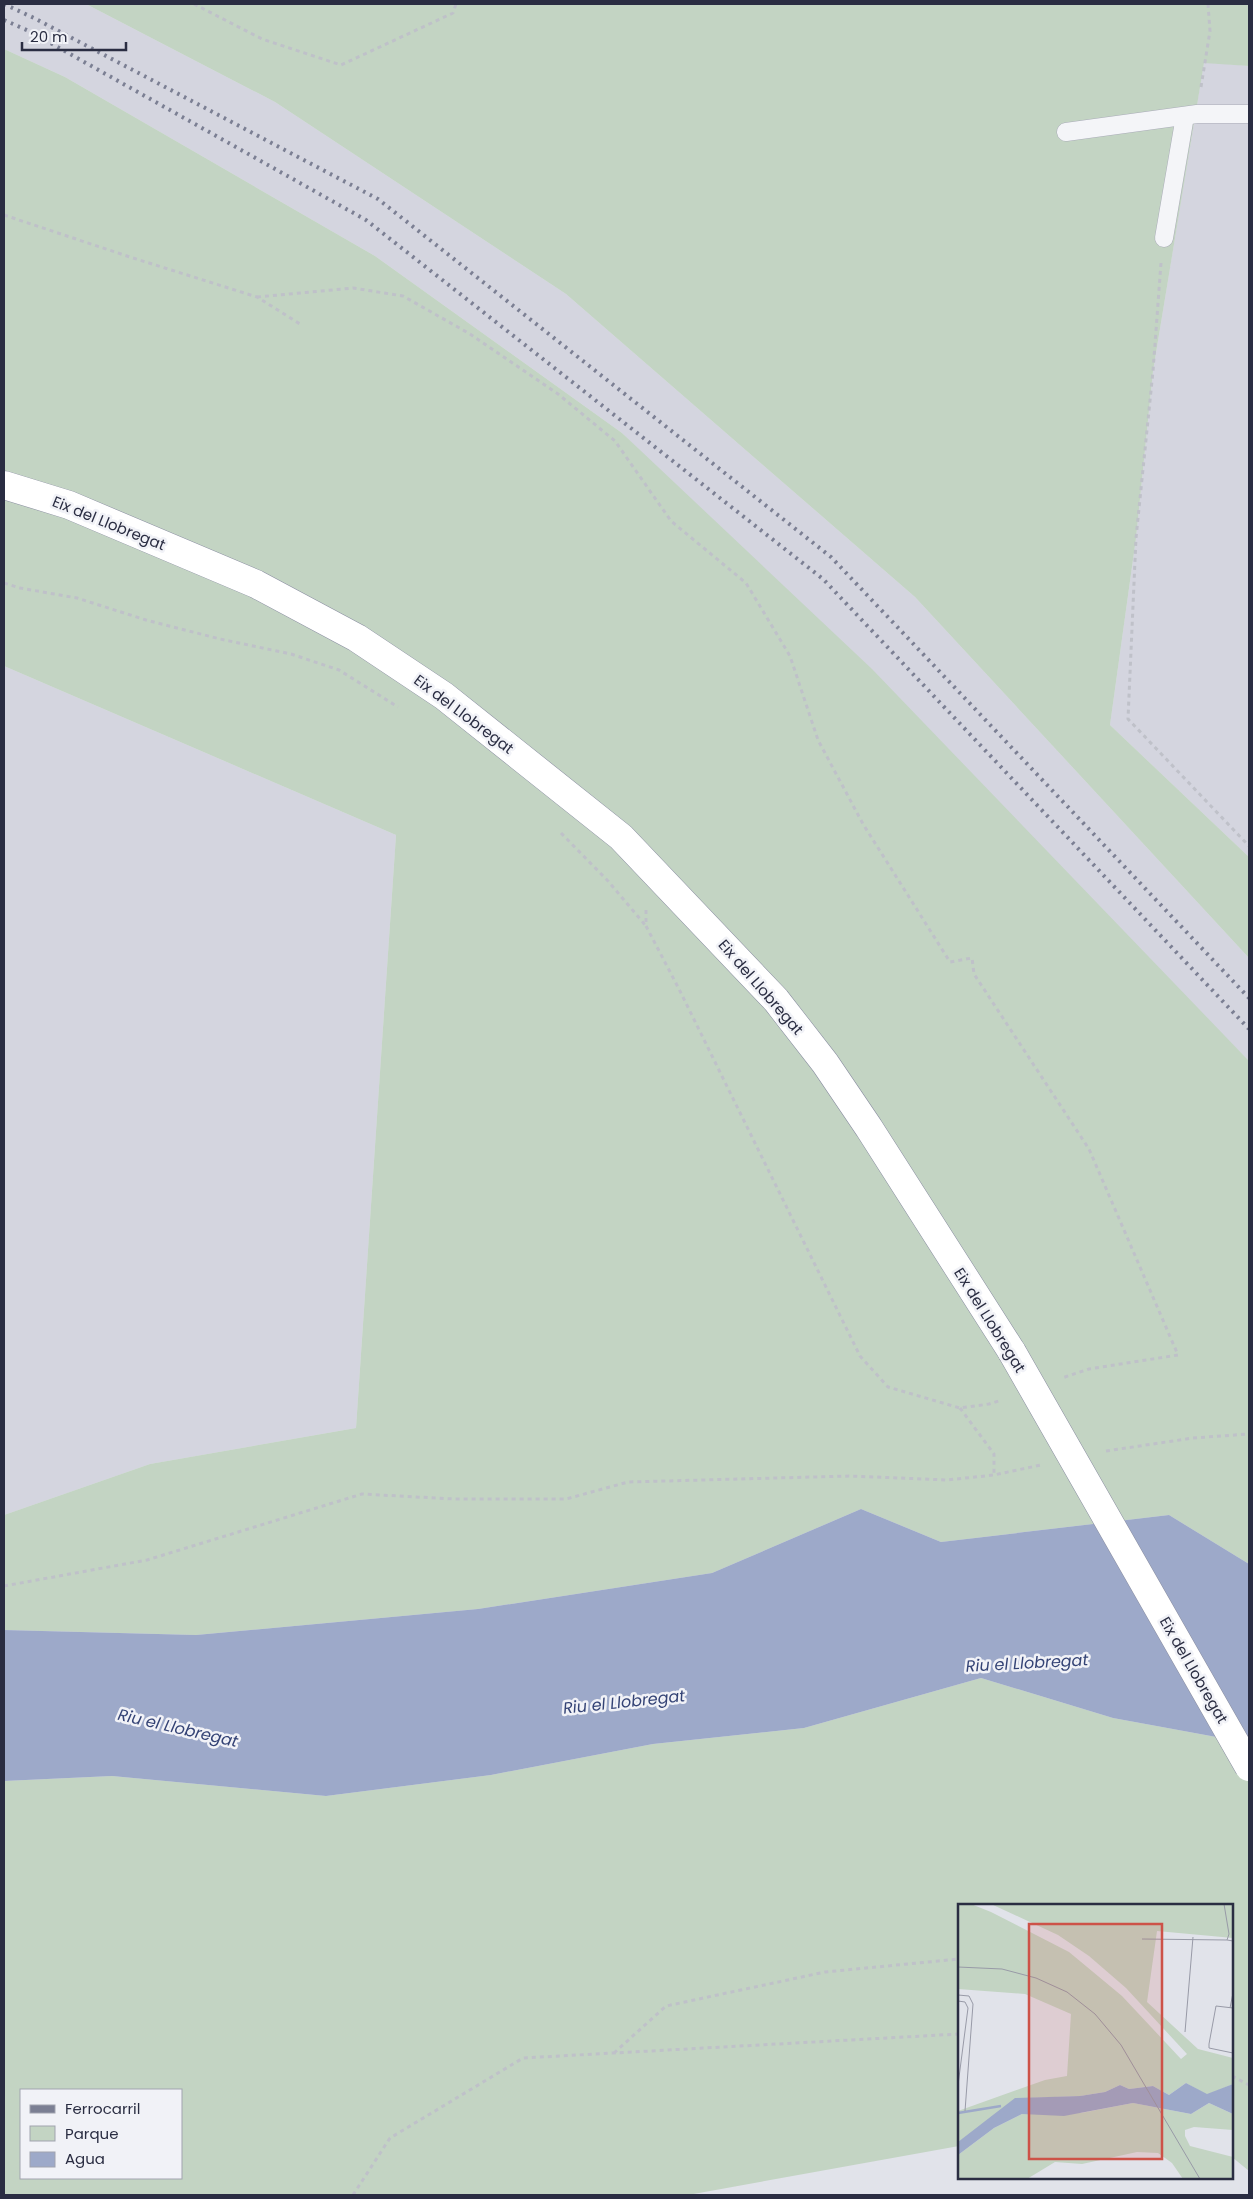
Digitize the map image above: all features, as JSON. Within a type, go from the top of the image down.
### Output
[{"type":"highway","name":"Eix del Llobregat","points":[[4,485],[70,505],[256,584],[356,638],[444,696],[621,837],[645,861],[776,1000],[825,1063],[870,1128],[1012,1352],[1249,1767]]},
{"type":"lane","points":[[1066,132],[1191,115],[1249,114]]},
{"type":"lane","points":[[1164,238],[1191,115]]},
{"type":"path","points":[[194,4],[262,39],[342,65],[453,13],[456,4]]},
{"type":"path","points":[[1191,115],[1210,31],[1208,4]]},
{"type":"path","points":[[4,214],[130,257],[257,297],[300,324]]},
{"type":"path","points":[[1164,238],[1136,538],[1128,718],[1249,846]]},
{"type":"path","points":[[257,297],[353,288],[403,296],[470,334],[558,394],[615,442],[671,521],[746,583],[790,656],[818,740],[863,824],[950,962],[972,958],[974,974],[1089,1149],[1178,1355],[1089,1368],[1053,1382]]},
{"type":"path","points":[[4,583],[20,588],[77,598],[146,620],[220,639],[291,654],[339,670],[407,712]]},
{"type":"path","points":[[554,826],[608,882],[646,926],[860,1356],[888,1387],[960,1408],[989,1404],[1008,1398]]},
{"type":"path","points":[[645,861],[646,926]]},
{"type":"path","points":[[960,1408],[994,1454],[994,1475]]},
{"type":"path","points":[[1104,1452],[1193,1438],[1249,1434]]},
{"type":"path","points":[[4,1586],[147,1560],[362,1494],[454,1499],[566,1499],[628,1482],[850,1476],[948,1480],[994,1475],[1049,1464]]},
{"type":"path","points":[[613,2054],[666,2006],[826,1972],[958,1959]]},
{"type":"path","points":[[353,2195],[390,2138],[523,2058],[958,2034]]},
{"type":"path","points":[[1233,2077],[1249,2085]]},
{"type":"shaded area","points":[[4,4],[86,4],[275,102],[566,294],[915,597],[1249,958],[1249,1061],[622,433],[375,256],[65,77],[4,49]]},
{"type":"shaded area","points":[[1204,62],[1249,66],[1249,857],[1110,725],[1136,538],[1153,371]]},
{"type":"shaded area","points":[[4,666],[396,835],[356,1428],[150,1464],[4,1515]]},
{"type":"green space","points":[[86,4],[1249,4],[1249,66],[1204,63],[1153,371],[1136,538],[1110,725],[1249,857],[1249,958],[915,597],[566,294],[275,102]]},
{"type":"green space","points":[[4,49],[65,77],[375,256],[622,433],[872,669],[1249,1061],[1249,1564],[1169,1515],[941,1542],[861,1509],[712,1573],[478,1609],[196,1635],[4,1630],[4,1515],[150,1464],[356,1428],[396,835],[4,666]]},
{"type":"green space","points":[[981,1678],[1113,1718],[1249,1743],[1249,2171],[1233,2158],[1233,1904],[958,1904],[958,2146],[688,2195],[4,2195],[4,1781],[112,1776],[326,1796],[491,1775],[653,1744],[804,1728]]},
{"type":"water","name":"Riu el Llobregat","points":[[861,1509],[941,1542],[1169,1515],[1249,1564],[1249,1743],[1113,1718],[981,1678],[804,1728],[653,1744],[491,1775],[326,1796],[112,1776],[4,1781],[4,1630],[196,1635],[478,1609],[712,1573]]},
{"type":"railway","points":[[4,4],[378,199],[831,557],[1249,998]]},
{"type":"railway","points":[[4,20],[29,31],[366,220],[823,579],[1249,1029]]}]
